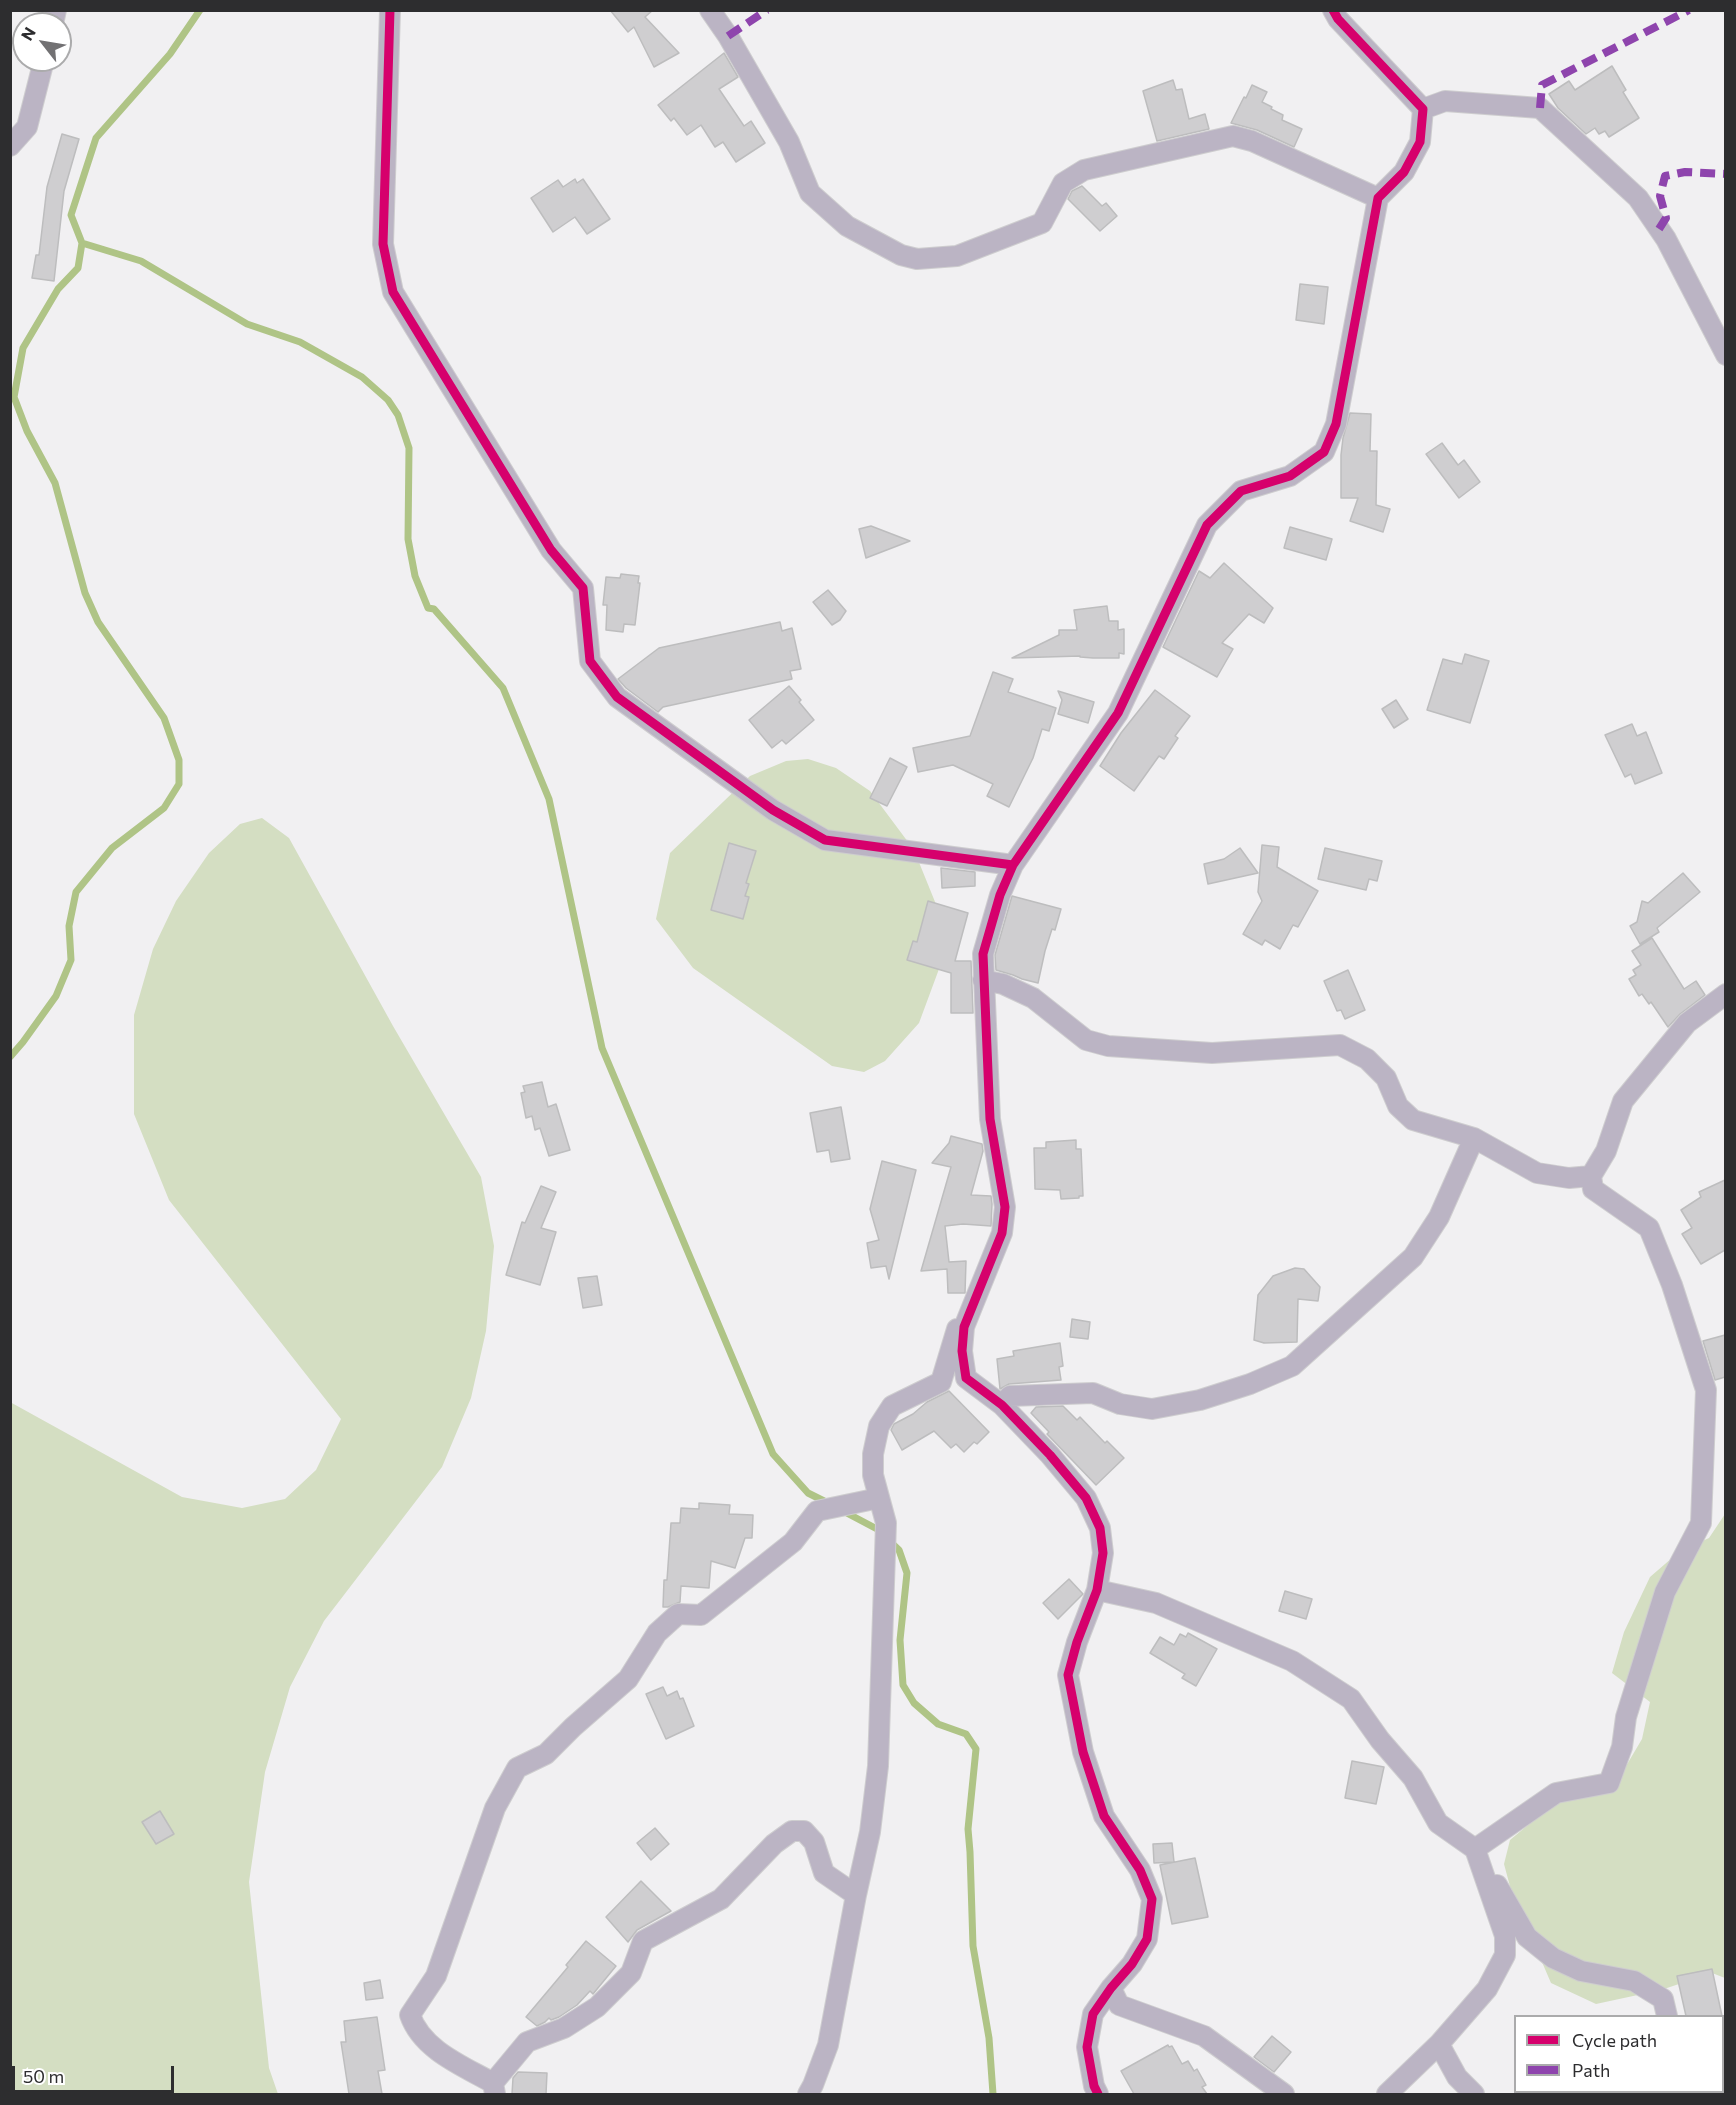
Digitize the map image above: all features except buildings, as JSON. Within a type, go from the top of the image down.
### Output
[{"type":"street","points":[[390,10],[383,243],[393,292],[551,550],[583,588],[590,661],[617,697],[774,810],[825,840],[1012,865]]},
{"type":"street","points":[[710,10],[728,36],[789,142],[810,193],[847,226],[901,255],[917,259],[957,256],[973,251],[1042,223],[1063,183],[1084,170],[1233,136],[1252,141],[1378,198]]},
{"type":"street","points":[[1098,2094],[1094,2086],[1087,2047],[1093,2014],[1132,1964],[1147,1940],[1152,1899],[1140,1870],[1104,1816],[1083,1752],[1068,1675],[1077,1642],[1097,1590],[1103,1553],[1100,1528],[1086,1498],[1050,1455],[1002,1405],[966,1378],[962,1351],[964,1327],[1002,1233],[1005,1207],[990,1119],[983,954],[1000,895],[1012,865],[1118,713],[1207,525],[1241,491],[1290,476],[1324,452],[1336,424],[1378,198],[1404,172],[1420,142],[1423,109],[1338,19],[1333,10]]},
{"type":"street","points":[[10,146],[27,128],[41,72]]},
{"type":"street","points":[[1423,109],[1445,101],[1540,108],[1638,198],[1665,239],[1725,356]]},
{"type":"street","points":[[983,980],[1003,984],[1033,998],[1086,1040],[1108,1046],[1212,1053],[1340,1045],[1367,1059],[1386,1078],[1398,1106],[1413,1120],[1474,1138],[1537,1173],[1569,1178],[1591,1176]]},
{"type":"street","points":[[1475,1849],[1556,1793],[1609,1783],[1622,1747],[1626,1717],[1665,1592],[1701,1523],[1706,1390],[1672,1285],[1649,1228],[1593,1189],[1591,1176],[1606,1151],[1623,1101],[1687,1023],[1725,994]]},
{"type":"street","points":[[1002,1405],[1010,1396],[1093,1393],[1120,1404],[1152,1409],[1200,1400],[1250,1384],[1292,1366],[1413,1257],[1439,1217],[1474,1138]]},
{"type":"street","points":[[807,2094],[813,2085],[828,2045],[870,1832],[878,1766],[886,1522],[873,1475],[873,1454],[879,1426],[892,1406],[941,1382],[958,1325],[964,1327]]},
{"type":"street","points":[[856,1895],[824,1873],[814,1842],[804,1831],[792,1831],[774,1844],[721,1899],[644,1941],[631,1973],[597,2007],[564,2028],[527,2042],[494,2089],[436,2051],[413,2024],[410,2015],[436,1976],[495,1808],[517,1767],[546,1754],[628,1679],[657,1633],[678,1614],[701,1615],[793,1542],[817,1511],[879,1498]]},
{"type":"street","points":[[1097,1590],[1156,1603],[1292,1661],[1351,1699],[1380,1740],[1413,1778],[1438,1823],[1475,1849],[1505,1936],[1505,1955],[1487,1989],[1439,2044],[1387,2094]]},
{"type":"street","points":[[1482,1869],[1487,1868],[1527,1937],[1552,1958],[1581,1971],[1634,1981],[1663,1999],[1667,2015]]},
{"type":"street","points":[[1111,1988],[1119,2005],[1204,2036],[1284,2094]]},
{"type":"street","points":[[1439,2044],[1457,2077],[1474,2094]]},
{"type":"green space","points":[[808,759],[836,768],[870,791],[914,850],[944,924],[939,969],[919,1023],[885,1061],[864,1072],[832,1066],[693,968],[656,919],[670,853],[750,776],[786,761]]},
{"type":"green space","points":[[262,818],[289,838],[393,1026],[481,1177],[494,1246],[486,1331],[471,1398],[442,1467],[324,1621],[290,1687],[265,1772],[249,1882],[269,2068],[278,2094],[11,2094],[10,1402],[182,1497],[242,1508],[285,1499],[316,1470],[341,1419],[169,1200],[134,1114],[134,1015],[153,949],[176,901],[209,853],[240,824]]},
{"type":"green space","points":[[1725,1514],[1725,1978],[1712,1973],[1661,1990],[1596,2004],[1551,1983],[1511,1890],[1504,1864],[1510,1840],[1551,1806],[1616,1783],[1642,1739],[1650,1702],[1612,1673],[1624,1632],[1650,1577],[1680,1551],[1709,1538]]},
{"type":"waterway","points":[[10,1057],[56,996],[71,960],[69,926],[76,892],[112,848],[164,808],[179,784],[179,760],[164,718],[98,622],[85,593],[55,483],[27,431],[14,397],[23,348],[58,289],[78,268],[82,243],[71,215],[96,138],[170,54],[200,10]]},
{"type":"waterway","points":[[82,243],[141,261],[247,324],[300,342],[362,377],[388,400],[398,415],[409,448],[408,539],[415,576],[428,608],[434,609],[503,688],[549,799],[602,1048],[773,1454],[808,1493],[828,1503]]},
{"type":"waterway","points":[[843,1511],[877,1529],[899,1550],[907,1573],[900,1640],[903,1685],[914,1703],[938,1724],[966,1734],[976,1749],[968,1829],[973,1946],[989,2038],[993,2094]]},
{"type":"marked path","points":[[728,36],[767,10]]},
{"type":"marked path","points":[[1540,108],[1542,85],[1689,10]]},
{"type":"marked path","points":[[1659,229],[1666,218],[1660,196],[1665,176],[1685,172],[1726,174]]},
{"type":"cycle path","points":[[390,10],[383,244],[393,292],[551,550],[583,588],[590,661],[617,697],[773,810],[825,840],[1013,865]]},
{"type":"cycle path","points":[[1098,2094],[1094,2086],[1087,2047],[1093,2014],[1132,1964],[1147,1939],[1152,1899],[1140,1870],[1104,1816],[1083,1752],[1068,1675],[1077,1642],[1097,1590],[1103,1553],[1100,1528],[1086,1498],[1050,1455],[1002,1405],[966,1378],[962,1351],[964,1327],[1002,1233],[1005,1207],[990,1119],[983,954],[1000,895],[1013,865],[1118,713],[1207,525],[1241,491],[1290,476],[1324,452],[1336,424],[1378,198],[1404,172],[1420,142],[1423,109],[1338,19],[1333,10]]}]
